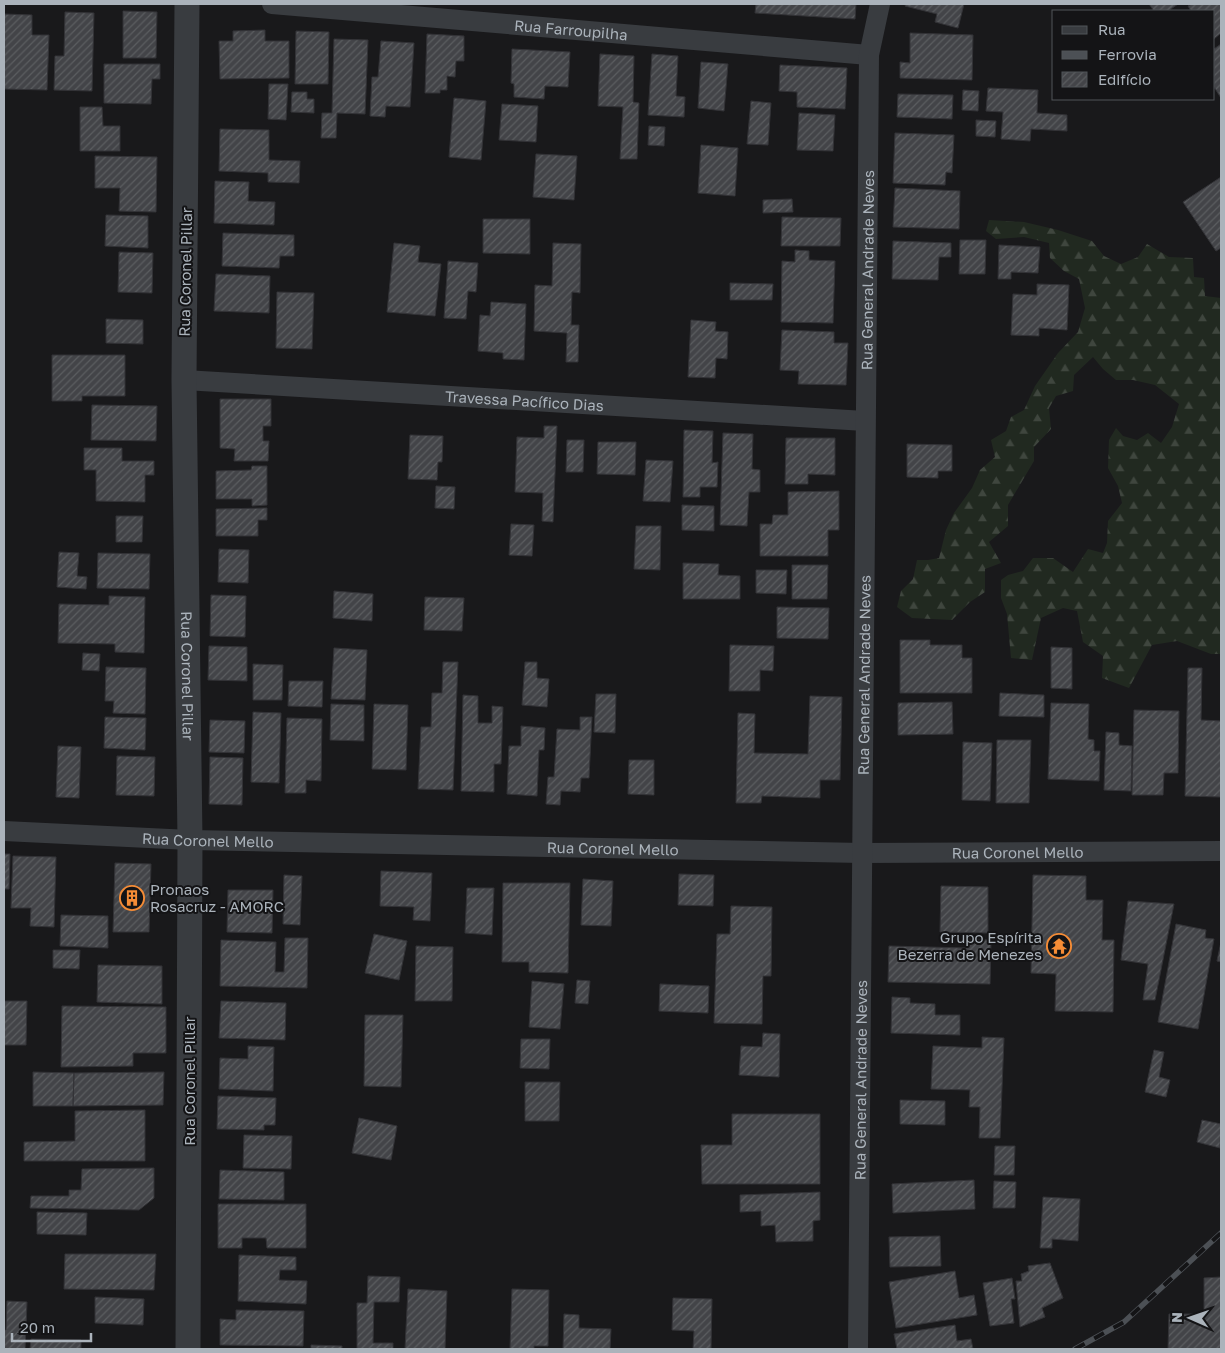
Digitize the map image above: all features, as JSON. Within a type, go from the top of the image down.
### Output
[{"type":"street","name":"Rua Coronel Pillar","points":[[187,4],[184,380],[190,840],[188,1349]]},
{"type":"street","name":"Rua Farroupilha","points":[[272,4],[869,55]]},
{"type":"street","name":"Rua General Andrade Neves","points":[[858,1349],[869,55],[880,4]]},
{"type":"street","name":"Travessa Pacífico Dias","points":[[184,380],[865,421]]},
{"type":"street","name":"Rua Coronel Mello","points":[[4,831],[190,840],[862,853],[1221,852]]},
{"type":"green space","points":[[989,220],[1024,222],[1092,241],[1104,256],[1121,264],[1138,257],[1147,244],[1169,257],[1193,258],[1194,277],[1204,278],[1205,296],[1221,298],[1221,654],[1211,654],[1177,641],[1152,645],[1129,688],[1102,678],[1103,656],[1083,642],[1077,611],[1063,608],[1041,618],[1032,660],[1011,658],[1007,614],[1001,598],[1001,580],[1008,575],[1023,571],[1033,558],[1053,558],[1073,572],[1088,549],[1103,553],[1107,543],[1108,521],[1122,503],[1118,486],[1108,468],[1109,440],[1116,428],[1123,436],[1137,440],[1148,433],[1161,443],[1172,427],[1179,404],[1155,385],[1133,380],[1116,380],[1093,357],[1074,375],[1073,391],[1056,396],[1049,408],[1051,429],[1034,447],[1034,461],[1008,505],[1008,526],[989,542],[1001,563],[985,569],[985,592],[970,602],[952,620],[912,618],[897,607],[901,591],[913,579],[917,560],[939,558],[946,530],[954,513],[972,488],[980,470],[995,457],[991,440],[1006,431],[1011,417],[1024,410],[1035,386],[1058,353],[1078,332],[1085,308],[1079,279],[1064,271],[1050,258],[1049,243],[1024,237],[996,239],[986,231]]},
{"type":"building","points":[[756,4],[856,4],[855,19],[755,13]]},
{"type":"building","points":[[906,4],[964,4],[958,28],[935,22],[937,14],[905,6]]},
{"type":"building","points":[[1149,4],[1178,4],[1169,10],[1153,10]]},
{"type":"building","points":[[1192,4],[1221,4],[1221,33],[1215,38],[1215,10],[1190,10],[1188,6]]},
{"type":"building","points":[[123,11],[157,12],[156,58],[123,58]]},
{"type":"building","points":[[65,12],[94,13],[92,91],[54,90],[55,56],[64,56]]},
{"type":"building","points":[[4,14],[32,15],[32,35],[49,35],[47,90],[4,89]]},
{"type":"building","points":[[265,30],[265,41],[289,41],[289,78],[220,79],[219,41],[233,41],[233,31]]},
{"type":"building","points":[[296,31],[329,32],[328,84],[295,84]]},
{"type":"building","points":[[910,33],[973,35],[972,80],[900,78],[900,62],[910,63]]},
{"type":"building","points":[[427,34],[464,36],[464,61],[456,61],[455,77],[447,76],[447,90],[440,90],[440,93],[425,93]]},
{"type":"building","points":[[334,39],[368,40],[365,114],[337,113],[336,138],[321,138],[322,113],[332,113]]},
{"type":"building","points":[[381,41],[414,43],[410,107],[386,106],[385,117],[370,116],[372,77],[378,77]]},
{"type":"building","points":[[1221,44],[1221,98],[1215,89],[1215,48]]},
{"type":"building","points":[[512,49],[570,52],[568,87],[545,86],[544,99],[514,97],[514,84],[511,83]]},
{"type":"building","points":[[600,54],[634,56],[633,102],[639,103],[637,159],[620,159],[623,107],[598,106]]},
{"type":"building","points":[[652,54],[678,56],[676,96],[685,97],[684,117],[648,115]]},
{"type":"building","points":[[701,62],[728,64],[724,111],[698,108]]},
{"type":"building","points":[[104,64],[160,64],[160,79],[152,79],[151,104],[104,103]]},
{"type":"building","points":[[780,65],[847,68],[845,109],[797,107],[797,92],[779,91]]},
{"type":"building","points":[[269,84],[288,84],[286,120],[268,119]]},
{"type":"building","points":[[988,88],[1038,90],[1037,113],[1067,115],[1067,131],[1031,129],[1030,141],[1001,139],[1003,112],[986,111]]},
{"type":"building","points":[[963,90],[979,91],[978,111],[962,110]]},
{"type":"building","points":[[292,92],[307,92],[307,99],[314,99],[314,113],[291,112]]},
{"type":"building","points":[[898,94],[953,95],[952,119],[897,117]]},
{"type":"building","points":[[454,98],[486,101],[481,160],[449,157]]},
{"type":"building","points":[[751,101],[771,103],[768,145],[747,144]]},
{"type":"building","points":[[502,104],[538,106],[536,142],[499,140]]},
{"type":"building","points":[[80,107],[102,107],[103,126],[120,126],[120,151],[80,151]]},
{"type":"building","points":[[799,113],[835,115],[833,151],[797,150]]},
{"type":"building","points":[[976,120],[996,121],[995,137],[976,136]]},
{"type":"building","points":[[649,126],[665,127],[664,146],[648,145]]},
{"type":"building","points":[[220,129],[269,130],[269,160],[300,161],[299,183],[268,182],[268,173],[219,171]]},
{"type":"building","points":[[895,133],[954,135],[952,173],[946,172],[945,185],[893,183]]},
{"type":"building","points":[[701,145],[738,148],[735,196],[698,193]]},
{"type":"building","points":[[536,154],[577,156],[574,200],[533,197]]},
{"type":"building","points":[[95,156],[157,157],[156,212],[119,211],[120,188],[95,188]]},
{"type":"building","points":[[1221,177],[1221,248],[1216,251],[1183,202]]},
{"type":"building","points":[[215,181],[249,182],[248,201],[275,202],[274,225],[214,223]]},
{"type":"building","points":[[895,188],[960,191],[959,229],[893,227]]},
{"type":"building","points":[[792,199],[793,212],[763,213],[763,200]]},
{"type":"building","points":[[106,215],[148,216],[148,248],[105,246]]},
{"type":"building","points":[[782,217],[841,218],[840,246],[781,246]]},
{"type":"building","points":[[483,219],[530,219],[530,254],[483,253]]},
{"type":"building","points":[[223,233],[294,235],[294,256],[280,256],[279,268],[222,266]]},
{"type":"building","points":[[960,240],[986,240],[985,274],[959,274]]},
{"type":"building","points":[[893,241],[951,243],[951,257],[939,257],[938,280],[892,279]]},
{"type":"building","points":[[394,243],[420,246],[418,262],[441,264],[435,316],[387,312]]},
{"type":"building","points":[[553,243],[581,244],[580,293],[572,292],[571,325],[579,325],[578,362],[566,362],[567,333],[534,331],[535,285],[552,286]]},
{"type":"building","points":[[999,245],[1040,247],[1038,273],[1011,272],[1011,279],[998,279]]},
{"type":"building","points":[[795,250],[809,251],[809,260],[835,261],[833,323],[781,322],[782,261],[795,262]]},
{"type":"building","points":[[119,252],[153,253],[152,293],[118,292]]},
{"type":"building","points":[[448,261],[478,263],[476,292],[468,291],[466,319],[444,318]]},
{"type":"building","points":[[216,274],[270,276],[269,313],[214,311]]},
{"type":"building","points":[[730,283],[773,284],[772,300],[730,300]]},
{"type":"building","points":[[1037,284],[1069,285],[1067,330],[1039,328],[1039,336],[1011,335],[1013,294],[1037,295]]},
{"type":"building","points":[[277,292],[314,293],[312,349],[276,348]]},
{"type":"building","points":[[491,302],[526,304],[524,360],[503,359],[503,353],[478,351],[480,315],[490,316]]},
{"type":"building","points":[[106,319],[143,320],[143,344],[106,343]]},
{"type":"building","points":[[691,320],[716,322],[715,331],[728,332],[727,359],[716,358],[715,378],[688,377]]},
{"type":"building","points":[[782,330],[834,332],[834,343],[848,343],[846,385],[798,384],[799,371],[780,370]]},
{"type":"building","points":[[52,355],[125,355],[125,396],[82,396],[82,401],[52,401]]},
{"type":"building","points":[[220,399],[271,399],[271,426],[263,426],[263,441],[269,441],[268,461],[234,461],[235,449],[220,448]]},
{"type":"building","points":[[92,405],[157,406],[156,441],[91,440]]},
{"type":"building","points":[[544,426],[557,426],[553,522],[542,521],[543,493],[515,492],[517,437],[544,438]]},
{"type":"building","points":[[684,430],[713,431],[712,463],[718,462],[717,487],[700,487],[700,497],[683,497]]},
{"type":"building","points":[[723,433],[753,434],[752,469],[760,470],[760,492],[749,492],[747,526],[720,525]]},
{"type":"building","points":[[410,435],[443,436],[442,462],[438,462],[437,480],[408,479]]},
{"type":"building","points":[[786,438],[835,438],[835,475],[808,474],[808,484],[785,484]]},
{"type":"building","points":[[567,440],[584,440],[583,472],[566,472]]},
{"type":"building","points":[[598,442],[636,442],[635,475],[597,474]]},
{"type":"building","points":[[907,444],[952,445],[952,471],[938,471],[938,478],[907,477]]},
{"type":"building","points":[[84,448],[122,448],[122,461],[154,461],[154,475],[145,475],[145,502],[96,501],[96,470],[84,470]]},
{"type":"building","points":[[646,460],[673,461],[670,502],[643,501]]},
{"type":"building","points":[[252,466],[267,466],[267,505],[252,506],[252,499],[216,499],[216,471],[251,470]]},
{"type":"building","points":[[436,486],[455,487],[454,509],[435,508]]},
{"type":"building","points":[[839,491],[839,530],[828,530],[828,556],[760,556],[760,524],[772,524],[773,515],[788,515],[788,492]]},
{"type":"building","points":[[682,505],[714,506],[714,531],[682,530]]},
{"type":"building","points":[[267,508],[267,520],[258,520],[258,536],[216,536],[216,509]]},
{"type":"building","points":[[116,516],[143,516],[142,542],[116,542]]},
{"type":"building","points":[[511,524],[534,525],[532,556],[509,555]]},
{"type":"building","points":[[636,526],[661,526],[660,570],[634,569]]},
{"type":"building","points":[[219,549],[249,550],[248,583],[218,582]]},
{"type":"building","points":[[59,552],[79,553],[77,576],[87,577],[86,589],[57,587]]},
{"type":"building","points":[[98,553],[150,554],[149,589],[97,588]]},
{"type":"building","points":[[683,563],[719,564],[718,575],[740,576],[740,599],[683,599]]},
{"type":"building","points":[[792,565],[828,565],[827,599],[792,599]]},
{"type":"building","points":[[756,570],[787,570],[786,594],[756,593]]},
{"type":"building","points":[[334,591],[373,594],[372,621],[333,618]]},
{"type":"building","points":[[211,595],[246,596],[245,637],[210,636]]},
{"type":"building","points":[[109,596],[145,597],[144,653],[115,652],[115,644],[58,643],[59,604],[109,605]]},
{"type":"building","points":[[425,597],[464,598],[462,631],[424,630]]},
{"type":"building","points":[[777,607],[829,608],[828,639],[777,638]]},
{"type":"building","points":[[900,640],[930,640],[930,645],[962,645],[962,658],[972,658],[972,693],[900,693]]},
{"type":"building","points":[[730,645],[774,646],[773,671],[760,670],[760,691],[729,691]]},
{"type":"building","points":[[209,646],[247,647],[247,681],[208,680]]},
{"type":"building","points":[[1051,647],[1072,648],[1072,689],[1051,688]]},
{"type":"building","points":[[334,648],[367,650],[365,700],[331,699]]},
{"type":"building","points":[[83,653],[100,654],[99,671],[82,670]]},
{"type":"building","points":[[443,662],[458,662],[453,790],[418,789],[421,727],[431,727],[432,693],[442,693]]},
{"type":"building","points":[[525,662],[537,662],[537,678],[549,679],[547,707],[522,705]]},
{"type":"building","points":[[253,664],[283,665],[282,700],[253,700]]},
{"type":"building","points":[[106,667],[146,668],[145,714],[113,713],[114,701],[105,701]]},
{"type":"building","points":[[1188,668],[1202,668],[1201,720],[1221,721],[1221,797],[1185,796]]},
{"type":"building","points":[[289,681],[323,681],[322,707],[288,706]]},
{"type":"building","points":[[1000,693],[1044,695],[1044,717],[999,716]]},
{"type":"building","points":[[596,694],[616,694],[615,733],[594,732]]},
{"type":"building","points":[[463,695],[478,696],[478,723],[492,723],[492,706],[503,707],[501,764],[494,764],[494,792],[461,791]]},
{"type":"building","points":[[810,696],[842,697],[840,780],[820,780],[820,798],[762,796],[761,803],[736,803],[738,713],[755,714],[754,753],[808,754]]},
{"type":"building","points":[[952,702],[953,734],[898,735],[898,703]]},
{"type":"building","points":[[1051,703],[1089,704],[1088,739],[1094,740],[1094,751],[1100,751],[1099,781],[1048,779]]},
{"type":"building","points":[[331,704],[364,705],[364,741],[330,740]]},
{"type":"building","points":[[374,704],[408,705],[406,770],[372,769]]},
{"type":"building","points":[[1134,710],[1179,711],[1178,773],[1164,773],[1163,795],[1132,795]]},
{"type":"building","points":[[253,712],[281,713],[279,783],[251,782]]},
{"type":"building","points":[[105,717],[146,718],[145,750],[104,748]]},
{"type":"building","points":[[580,717],[592,717],[589,778],[581,778],[580,792],[561,791],[560,805],[546,804],[548,777],[554,777],[557,729],[580,730]]},
{"type":"building","points":[[287,718],[322,719],[321,781],[306,780],[306,793],[285,793]]},
{"type":"building","points":[[210,720],[245,721],[244,753],[209,752]]},
{"type":"building","points":[[521,726],[545,728],[544,750],[539,750],[537,796],[507,794],[509,746],[521,746]]},
{"type":"building","points":[[1106,732],[1119,733],[1119,745],[1132,746],[1131,791],[1104,790]]},
{"type":"building","points":[[997,740],[1031,740],[1029,803],[996,803]]},
{"type":"building","points":[[963,742],[992,743],[990,801],[962,800]]},
{"type":"building","points":[[58,746],[81,747],[79,798],[56,797]]},
{"type":"building","points":[[117,756],[155,757],[154,796],[116,795]]},
{"type":"building","points":[[210,757],[243,758],[242,805],[209,804]]},
{"type":"building","points":[[629,760],[654,760],[654,795],[628,794]]},
{"type":"building","points":[[4,854],[10,854],[9,889],[4,889]]},
{"type":"building","points":[[13,856],[56,857],[54,927],[30,926],[31,908],[11,908]]},
{"type":"building","name":"Pronaos Rosacruz - AMORC","points":[[115,863],[151,864],[149,932],[113,932]]},
{"type":"building","points":[[381,871],[432,873],[430,921],[413,920],[414,907],[380,906]]},
{"type":"building","points":[[679,874],[714,875],[713,906],[678,905]]},
{"type":"building","points":[[284,875],[302,876],[300,925],[283,924]]},
{"type":"building","points":[[1033,875],[1086,876],[1086,900],[1103,900],[1102,940],[1114,940],[1113,1012],[1055,1011],[1056,974],[1031,973]]},
{"type":"building","points":[[583,879],[613,881],[611,926],[581,925]]},
{"type":"building","points":[[503,883],[570,883],[568,973],[529,972],[529,962],[502,962]]},
{"type":"building","points":[[941,886],[988,887],[988,933],[940,932]]},
{"type":"building","points":[[467,888],[494,888],[492,935],[465,933]]},
{"type":"building","points":[[228,890],[273,890],[272,933],[227,932]]},
{"type":"building","points":[[1128,901],[1174,904],[1155,1000],[1143,1000],[1148,964],[1121,960]]},
{"type":"building","points":[[731,906],[772,907],[771,976],[763,976],[762,1024],[714,1023],[717,934],[730,934]]},
{"type":"building","points":[[61,915],[108,916],[108,948],[60,946]]},
{"type":"building","points":[[1176,924],[1206,930],[1205,938],[1214,939],[1198,1029],[1158,1022]]},
{"type":"building","points":[[374,934],[407,941],[399,980],[365,973]]},
{"type":"building","points":[[285,938],[308,938],[307,988],[220,986],[221,940],[276,942],[275,972],[284,972]]},
{"type":"building","points":[[966,939],[991,940],[990,984],[888,982],[889,946],[966,948]]},
{"type":"building","points":[[1221,942],[1221,962],[1217,961]]},
{"type":"building","points":[[416,946],[453,947],[452,1001],[415,1001]]},
{"type":"building","points":[[53,950],[80,950],[79,969],[53,968]]},
{"type":"building","points":[[98,965],[162,966],[162,1004],[97,1002]]},
{"type":"building","points":[[577,980],[590,981],[588,1004],[575,1003]]},
{"type":"building","points":[[532,981],[564,984],[560,1029],[529,1027]]},
{"type":"building","points":[[660,984],[709,986],[708,1013],[659,1011]]},
{"type":"building","points":[[892,997],[910,998],[910,1003],[935,1004],[935,1015],[960,1015],[960,1035],[891,1033]]},
{"type":"building","points":[[4,1001],[27,1001],[26,1045],[4,1045]]},
{"type":"building","points":[[221,1001],[286,1003],[285,1040],[219,1038]]},
{"type":"building","points":[[62,1006],[166,1007],[166,1053],[133,1053],[133,1066],[61,1067]]},
{"type":"building","points":[[365,1015],[403,1015],[401,1087],[364,1086]]},
{"type":"building","points":[[763,1033],[780,1034],[779,1077],[739,1075],[741,1046],[762,1047]]},
{"type":"building","points":[[982,1037],[1004,1038],[1000,1138],[979,1138],[980,1107],[969,1107],[970,1090],[931,1089],[933,1046],[982,1048]]},
{"type":"building","points":[[521,1039],[550,1039],[549,1069],[520,1068]]},
{"type":"building","points":[[248,1046],[274,1047],[273,1091],[219,1089],[220,1058],[248,1059]]},
{"type":"building","points":[[1154,1050],[1164,1052],[1159,1077],[1170,1080],[1166,1097],[1145,1092]]},
{"type":"building","points":[[33,1072],[74,1073],[73,1106],[33,1106]]},
{"type":"building","points":[[164,1072],[163,1105],[73,1106],[74,1073]]},
{"type":"building","points":[[525,1082],[560,1082],[559,1121],[525,1121]]},
{"type":"building","points":[[218,1096],[276,1098],[275,1125],[264,1125],[264,1130],[217,1129]]},
{"type":"building","points":[[900,1100],[945,1101],[945,1125],[900,1124]]},
{"type":"building","points":[[145,1110],[145,1161],[24,1161],[24,1142],[75,1141],[75,1111]]},
{"type":"building","points":[[732,1114],[820,1114],[820,1184],[702,1184],[701,1145],[732,1145]]},
{"type":"building","points":[[359,1118],[397,1126],[391,1160],[352,1153]]},
{"type":"building","points":[[1202,1120],[1221,1124],[1220,1148],[1197,1142]]},
{"type":"building","points":[[244,1135],[292,1136],[291,1169],[243,1168]]},
{"type":"building","points":[[995,1146],[1015,1146],[1014,1175],[994,1175]]},
{"type":"building","points":[[154,1168],[154,1198],[139,1210],[30,1208],[31,1196],[69,1196],[69,1190],[81,1190],[82,1169]]},
{"type":"building","points":[[220,1170],[284,1172],[284,1200],[219,1199]]},
{"type":"building","points":[[974,1180],[975,1209],[893,1213],[892,1184]]},
{"type":"building","points":[[994,1181],[1016,1182],[1015,1208],[993,1208]]},
{"type":"building","points":[[820,1192],[820,1220],[813,1221],[813,1241],[776,1242],[775,1225],[761,1226],[761,1211],[740,1212],[740,1195]]},
{"type":"building","points":[[1043,1197],[1080,1199],[1078,1241],[1052,1239],[1052,1248],[1040,1248]]},
{"type":"building","points":[[218,1204],[306,1204],[306,1248],[267,1248],[266,1238],[242,1238],[242,1248],[218,1248]]},
{"type":"building","points":[[37,1212],[87,1213],[86,1235],[37,1234]]},
{"type":"building","points":[[940,1236],[941,1266],[890,1267],[889,1237]]},
{"type":"building","points":[[65,1254],[156,1254],[154,1290],[64,1289]]},
{"type":"building","points":[[239,1255],[296,1257],[296,1270],[280,1270],[279,1280],[307,1281],[306,1304],[238,1301]]},
{"type":"building","points":[[1050,1263],[1063,1298],[1042,1308],[1045,1317],[1020,1327],[1016,1281],[1022,1281],[1021,1274],[1029,1271],[1028,1266]]},
{"type":"building","points":[[955,1271],[959,1298],[974,1295],[977,1315],[896,1328],[889,1282]]},
{"type":"building","points":[[368,1276],[400,1277],[399,1302],[374,1302],[373,1343],[393,1343],[393,1349],[357,1349],[357,1303],[367,1303]]},
{"type":"building","points":[[1221,1277],[1221,1349],[1168,1349],[1169,1314],[1204,1314],[1204,1278]]},
{"type":"building","points":[[1012,1278],[1015,1299],[1011,1299],[1014,1323],[990,1326],[983,1283]]},
{"type":"building","points":[[408,1289],[447,1291],[445,1349],[405,1349]]},
{"type":"building","points":[[512,1289],[549,1290],[548,1346],[534,1346],[534,1349],[510,1349]]},
{"type":"building","points":[[95,1297],[144,1299],[143,1325],[95,1323]]},
{"type":"building","points":[[673,1298],[712,1299],[711,1349],[693,1349],[694,1331],[672,1330]]},
{"type":"building","points":[[7,1301],[27,1302],[25,1349],[4,1349]]},
{"type":"building","points":[[236,1310],[304,1311],[303,1346],[220,1345],[220,1319],[236,1320]]},
{"type":"building","points":[[564,1314],[579,1315],[579,1328],[611,1329],[610,1349],[563,1349]]},
{"type":"building","points":[[955,1325],[957,1341],[971,1339],[973,1349],[897,1349],[894,1334]]},
{"type":"building","points":[[31,1339],[81,1340],[81,1349],[30,1349]]},
{"type":"building","points":[[311,1345],[342,1346],[342,1349],[311,1349]]},
{"type":"railway","points":[[1075,1349],[1124,1322],[1221,1233]]},
{"type":"place","name":"Pronaos Rosacruz - AMORC","points":[[132,898]]},
{"type":"place","name":"Grupo Espírita Bezerra de Menezes","points":[[1059,946]]}]
